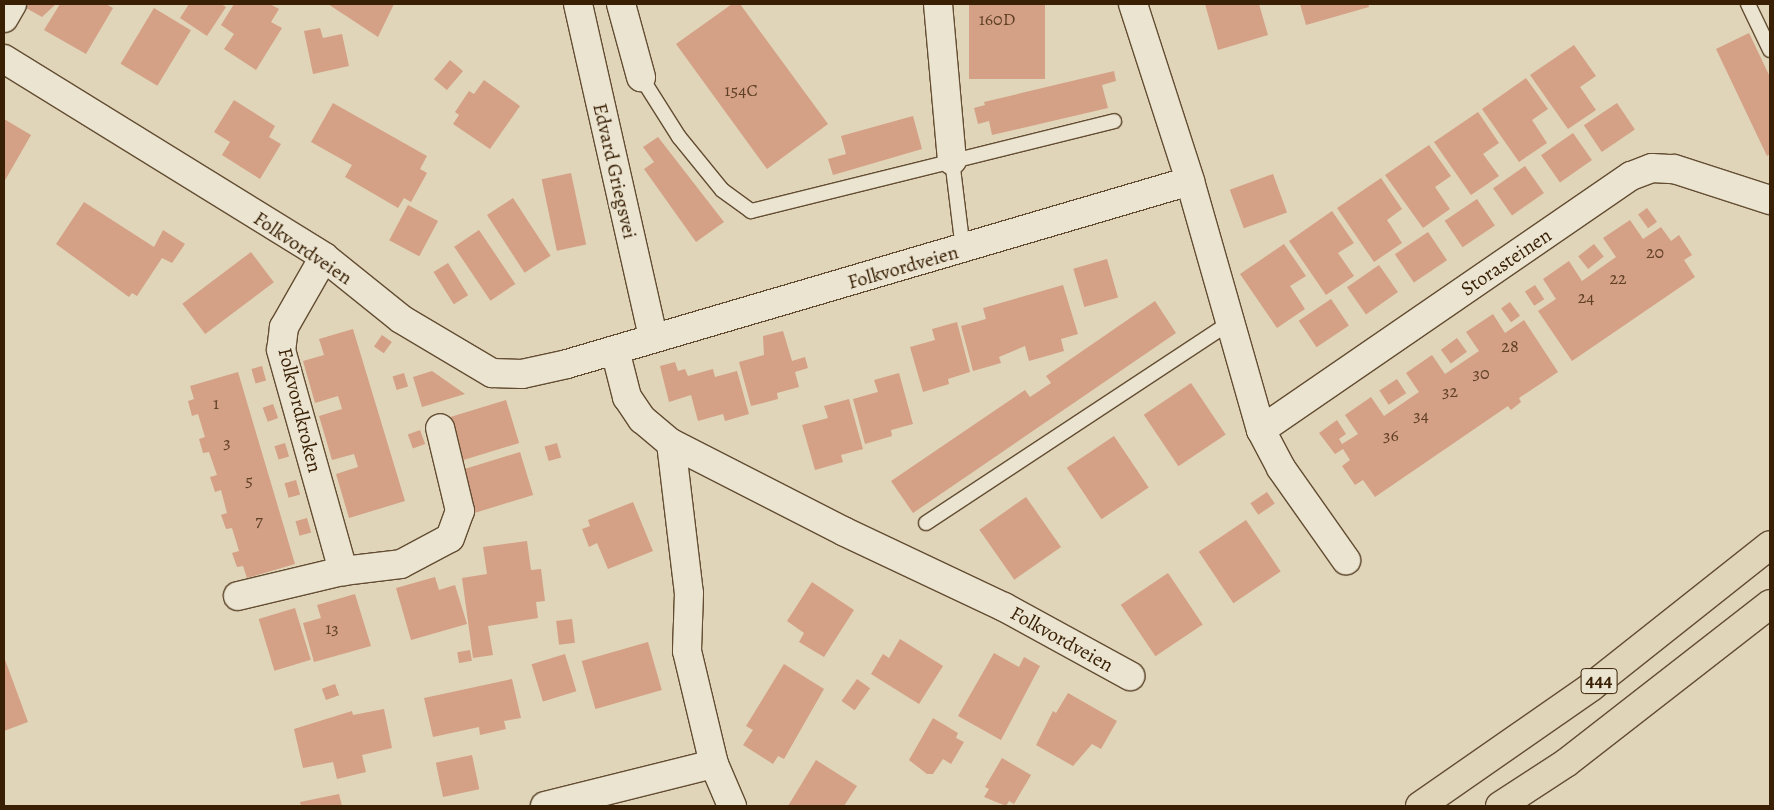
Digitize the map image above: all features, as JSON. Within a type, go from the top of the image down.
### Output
[{"type":"highway","name":"444","points":[[1420,806],[1591,687],[1770,545]]},
{"type":"highway","name":"444","points":[[1500,806],[1566,763],[1770,604]]},
{"type":"street","points":[[4,18],[12,4]]},
{"type":"street","name":"Edvard Griegsvei","points":[[578,4],[653,338]]},
{"type":"street","points":[[621,4],[641,77]]},
{"type":"street","points":[[938,4],[952,160]]},
{"type":"street","points":[[1133,4],[1190,181],[1228,324],[1261,430],[1281,468],[1346,560]]},
{"type":"street","name":"Folkvordveien","points":[[4,60],[324,257],[400,319],[492,372],[522,374],[615,350],[963,250],[1190,181]]},
{"type":"street","name":"Storasteinen","points":[[1261,430],[1631,176],[1652,168],[1674,169],[1770,200]]},
{"type":"street","name":"Folkvordkroken","points":[[324,257],[284,327],[281,350],[343,571]]},
{"type":"street","name":"Folkvordveien","points":[[615,350],[627,397],[642,419],[671,443],[846,532],[996,603],[1130,676]]},
{"type":"street","points":[[238,596],[343,571],[401,564],[450,538],[460,511],[440,428]]},
{"type":"street","points":[[671,443],[689,593],[687,651],[714,764],[732,806]]},
{"type":"street","points":[[545,806],[714,764]]},
{"type":"lane","points":[[1748,4],[1770,50]]},
{"type":"lane","points":[[641,77],[679,137],[716,183],[735,204],[751,211],[820,197],[952,160],[1114,121]]},
{"type":"lane","points":[[952,160],[963,250]]},
{"type":"lane","points":[[926,523],[1228,324]]},
{"type":"building","points":[[29,4],[56,4],[42,17],[26,8]]},
{"type":"building","points":[[60,4],[106,4],[113,8],[86,54],[44,30]]},
{"type":"building","points":[[189,4],[221,4],[226,7],[207,36],[180,18]]},
{"type":"building","points":[[234,4],[270,4],[279,9],[271,22],[282,28],[256,70],[224,49],[234,34],[221,25]]},
{"type":"building","points":[[328,4],[394,4],[378,37]]},
{"type":"building","points":[[732,4],[740,4],[828,124],[767,169],[676,44]]},
{"type":"building","points":[[969,4],[1045,4],[1045,79],[969,79]]},
{"type":"building","points":[[1205,4],[1259,4],[1268,35],[1218,50]]},
{"type":"building","points":[[1300,4],[1368,4],[1369,7],[1306,25]]},
{"type":"building","points":[[154,8],[191,30],[157,86],[121,64]]},
{"type":"building","points":[[320,28],[323,38],[342,34],[349,66],[313,74],[304,31]]},
{"type":"building","points":[[1749,33],[1770,77],[1770,154],[1767,156],[1716,49]]},
{"type":"building","points":[[1574,45],[1596,76],[1580,87],[1596,110],[1568,129],[1530,75]]},
{"type":"building","points":[[450,60],[463,71],[447,90],[434,79]]},
{"type":"building","points":[[1114,71],[1116,81],[1102,85],[1108,108],[992,135],[989,121],[978,124],[974,108],[985,105],[984,102]]},
{"type":"building","points":[[1526,78],[1548,109],[1532,120],[1547,143],[1519,162],[1482,109]]},
{"type":"building","points":[[484,80],[520,106],[490,149],[453,124],[459,115],[455,112],[469,91],[474,94]]},
{"type":"building","points":[[234,100],[275,126],[269,137],[281,144],[260,179],[222,155],[230,142],[214,132]]},
{"type":"building","points":[[333,103],[427,156],[420,169],[427,173],[411,202],[404,198],[398,208],[345,177],[352,165],[311,142]]},
{"type":"building","points":[[1617,103],[1635,130],[1602,152],[1584,125]]},
{"type":"building","points":[[1478,112],[1499,143],[1483,154],[1499,176],[1471,195],[1434,142]]},
{"type":"building","points":[[913,116],[922,149],[833,175],[828,159],[846,154],[841,136]]},
{"type":"building","points":[[4,119],[31,135],[4,182]]},
{"type":"building","points":[[1573,133],[1592,160],[1560,182],[1541,155]]},
{"type":"building","points":[[658,137],[724,222],[696,242],[644,169],[654,162],[643,147]]},
{"type":"building","points":[[1429,145],[1451,176],[1435,187],[1450,209],[1423,228],[1385,175]]},
{"type":"building","points":[[1525,166],[1544,193],[1512,215],[1493,188]]},
{"type":"building","points":[[571,173],[586,244],[557,251],[542,179]]},
{"type":"building","points":[[1273,174],[1287,213],[1244,228],[1230,190]]},
{"type":"building","points":[[1381,178],[1402,209],[1387,220],[1402,243],[1374,262],[1337,208]]},
{"type":"building","points":[[513,198],[551,256],[525,273],[487,215]]},
{"type":"building","points":[[1477,199],[1495,226],[1463,247],[1445,221]]},
{"type":"building","points":[[84,202],[154,247],[163,230],[185,244],[172,263],[162,258],[137,296],[132,293],[129,297],[56,244]]},
{"type":"building","points":[[408,205],[438,221],[419,256],[389,240]]},
{"type":"building","points":[[1647,208],[1657,222],[1648,228],[1638,214]]},
{"type":"building","points":[[1332,211],[1354,243],[1338,253],[1354,276],[1326,295],[1289,241]]},
{"type":"building","points":[[1630,220],[1643,239],[1661,227],[1671,241],[1679,235],[1692,255],[1684,260],[1695,277],[1572,361],[1538,311],[1556,299],[1543,279],[1569,261],[1582,281],[1616,257],[1603,238]]},
{"type":"building","points":[[479,230],[515,284],[490,301],[454,247]]},
{"type":"building","points":[[1428,232],[1447,260],[1414,283],[1395,254]]},
{"type":"building","points":[[1284,244],[1306,276],[1290,286],[1305,309],[1277,328],[1240,274]]},
{"type":"building","points":[[1594,244],[1604,257],[1588,269],[1578,256]]},
{"type":"building","points":[[251,252],[274,282],[205,334],[182,304]]},
{"type":"building","points":[[1107,259],[1118,297],[1084,307],[1073,269]]},
{"type":"building","points":[[448,263],[468,295],[454,304],[434,272]]},
{"type":"building","points":[[1379,265],[1398,292],[1366,314],[1347,287]]},
{"type":"building","points":[[1063,285],[1078,334],[1061,339],[1064,351],[1029,361],[1025,346],[999,357],[1001,363],[973,371],[961,326],[986,319],[983,308]]},
{"type":"building","points":[[1535,285],[1544,299],[1534,306],[1525,292]]},
{"type":"building","points":[[1331,299],[1349,326],[1317,347],[1299,321]]},
{"type":"building","points":[[1155,301],[1176,333],[913,513],[891,481],[1025,390],[1030,397],[1051,383],[1046,376]]},
{"type":"building","points":[[1510,302],[1520,316],[1511,322],[1501,308]]},
{"type":"building","points":[[1493,314],[1505,333],[1524,320],[1558,372],[1519,398],[1521,402],[1511,410],[1508,406],[1375,497],[1363,480],[1355,485],[1342,466],[1350,460],[1343,449],[1335,454],[1319,433],[1337,420],[1346,434],[1339,439],[1342,444],[1358,434],[1345,415],[1371,397],[1384,416],[1419,392],[1406,373],[1432,355],[1445,374],[1479,351],[1466,332]]},
{"type":"building","points":[[957,322],[970,372],[948,379],[949,384],[923,392],[910,347],[935,340],[932,329]]},
{"type":"building","points":[[353,329],[405,501],[349,518],[336,474],[358,467],[354,454],[332,460],[319,416],[342,409],[338,396],[315,403],[303,361],[324,355],[319,339]]},
{"type":"building","points":[[783,331],[792,361],[805,357],[808,368],[795,372],[799,387],[777,393],[778,399],[751,406],[739,362],[764,355],[763,336]]},
{"type":"building","points":[[382,335],[392,342],[384,353],[374,346]]},
{"type":"building","points":[[1457,338],[1467,352],[1451,364],[1441,350]]},
{"type":"building","points":[[675,362],[678,371],[685,369],[688,376],[713,369],[715,377],[737,371],[749,414],[725,421],[723,414],[698,421],[691,395],[669,402],[660,366]]},
{"type":"building","points":[[262,366],[266,380],[256,383],[251,369]]},
{"type":"building","points":[[432,371],[465,394],[422,407],[413,377]]},
{"type":"building","points":[[238,372],[295,564],[247,578],[243,566],[237,567],[232,553],[239,551],[232,528],[226,529],[221,515],[227,513],[221,490],[215,492],[210,477],[217,475],[209,452],[203,453],[199,439],[205,437],[198,414],[192,416],[188,401],[194,399],[190,386]]},
{"type":"building","points":[[404,373],[408,386],[397,390],[393,377]]},
{"type":"building","points":[[899,373],[913,424],[891,430],[892,436],[865,444],[853,399],[878,392],[874,380]]},
{"type":"building","points":[[1397,379],[1406,393],[1389,405],[1379,390]]},
{"type":"building","points":[[1191,383],[1226,434],[1178,466],[1144,415]]},
{"type":"building","points":[[849,399],[863,449],[841,455],[843,462],[815,470],[802,425],[828,418],[824,406]]},
{"type":"building","points":[[506,400],[519,443],[457,462],[444,419]]},
{"type":"building","points":[[273,404],[278,418],[268,422],[263,408]]},
{"type":"building","points":[[420,430],[425,444],[413,449],[408,434]]},
{"type":"building","points":[[1114,436],[1149,487],[1101,519],[1067,468]]},
{"type":"building","points":[[285,443],[289,456],[279,460],[274,446]]},
{"type":"building","points":[[557,443],[561,457],[549,461],[545,447]]},
{"type":"building","points":[[520,452],[533,495],[472,514],[459,471]]},
{"type":"building","points":[[296,480],[300,494],[289,498],[284,483]]},
{"type":"building","points":[[1267,492],[1275,504],[1258,515],[1250,503]]},
{"type":"building","points":[[1026,497],[1061,547],[1014,580],[979,530]]},
{"type":"building","points":[[633,502],[653,551],[608,569],[597,543],[589,547],[582,529],[590,526],[588,520]]},
{"type":"building","points":[[307,518],[311,532],[300,536],[295,521]]},
{"type":"building","points":[[1246,520],[1281,571],[1233,603],[1199,552]]},
{"type":"building","points":[[527,541],[531,570],[541,569],[545,601],[536,602],[538,618],[488,626],[493,655],[473,658],[462,578],[487,574],[483,547]]},
{"type":"building","points":[[1168,573],[1203,624],[1155,656],[1121,605]]},
{"type":"building","points":[[435,577],[439,590],[455,585],[467,624],[411,640],[396,588]]},
{"type":"building","points":[[812,582],[854,610],[824,657],[799,642],[804,633],[787,621]]},
{"type":"building","points":[[355,594],[371,646],[314,662],[303,623],[321,618],[317,605]]},
{"type":"building","points":[[295,608],[311,660],[274,671],[259,619]]},
{"type":"building","points":[[572,619],[575,643],[559,645],[556,621]]},
{"type":"building","points":[[900,639],[943,666],[919,704],[871,674],[883,654],[889,658]]},
{"type":"building","points":[[648,642],[662,690],[595,709],[582,661]]},
{"type":"building","points":[[470,650],[472,661],[459,663],[457,652]]},
{"type":"building","points":[[994,653],[1019,667],[1024,657],[1040,666],[1001,740],[958,716]]},
{"type":"building","points":[[565,654],[576,691],[543,702],[532,664]]},
{"type":"building","points":[[4,657],[28,722],[4,731]]},
{"type":"building","points":[[784,664],[824,689],[784,759],[778,756],[773,764],[743,745],[753,730],[746,726]]},
{"type":"building","points":[[512,679],[521,718],[504,721],[506,729],[480,735],[479,727],[433,737],[424,698]]},
{"type":"building","points":[[857,679],[870,688],[855,710],[842,701]]},
{"type":"building","points":[[335,684],[339,695],[326,700],[322,689]]},
{"type":"building","points":[[1068,693],[1117,721],[1101,749],[1092,744],[1073,766],[1036,745],[1053,711],[1056,713]]},
{"type":"building","points":[[384,709],[392,748],[362,755],[366,772],[337,779],[333,762],[303,768],[294,729],[352,711],[353,715]]},
{"type":"building","points":[[933,718],[958,733],[956,738],[964,742],[951,764],[943,759],[933,774],[927,774],[909,760]]},
{"type":"building","points":[[472,755],[479,789],[443,797],[436,763]]},
{"type":"building","points":[[1002,758],[1031,775],[1014,804],[1009,801],[1006,806],[984,797],[989,789],[985,787]]},
{"type":"building","points":[[816,760],[857,786],[844,806],[788,806]]},
{"type":"building","points":[[339,794],[342,806],[301,806],[300,802]]}]
